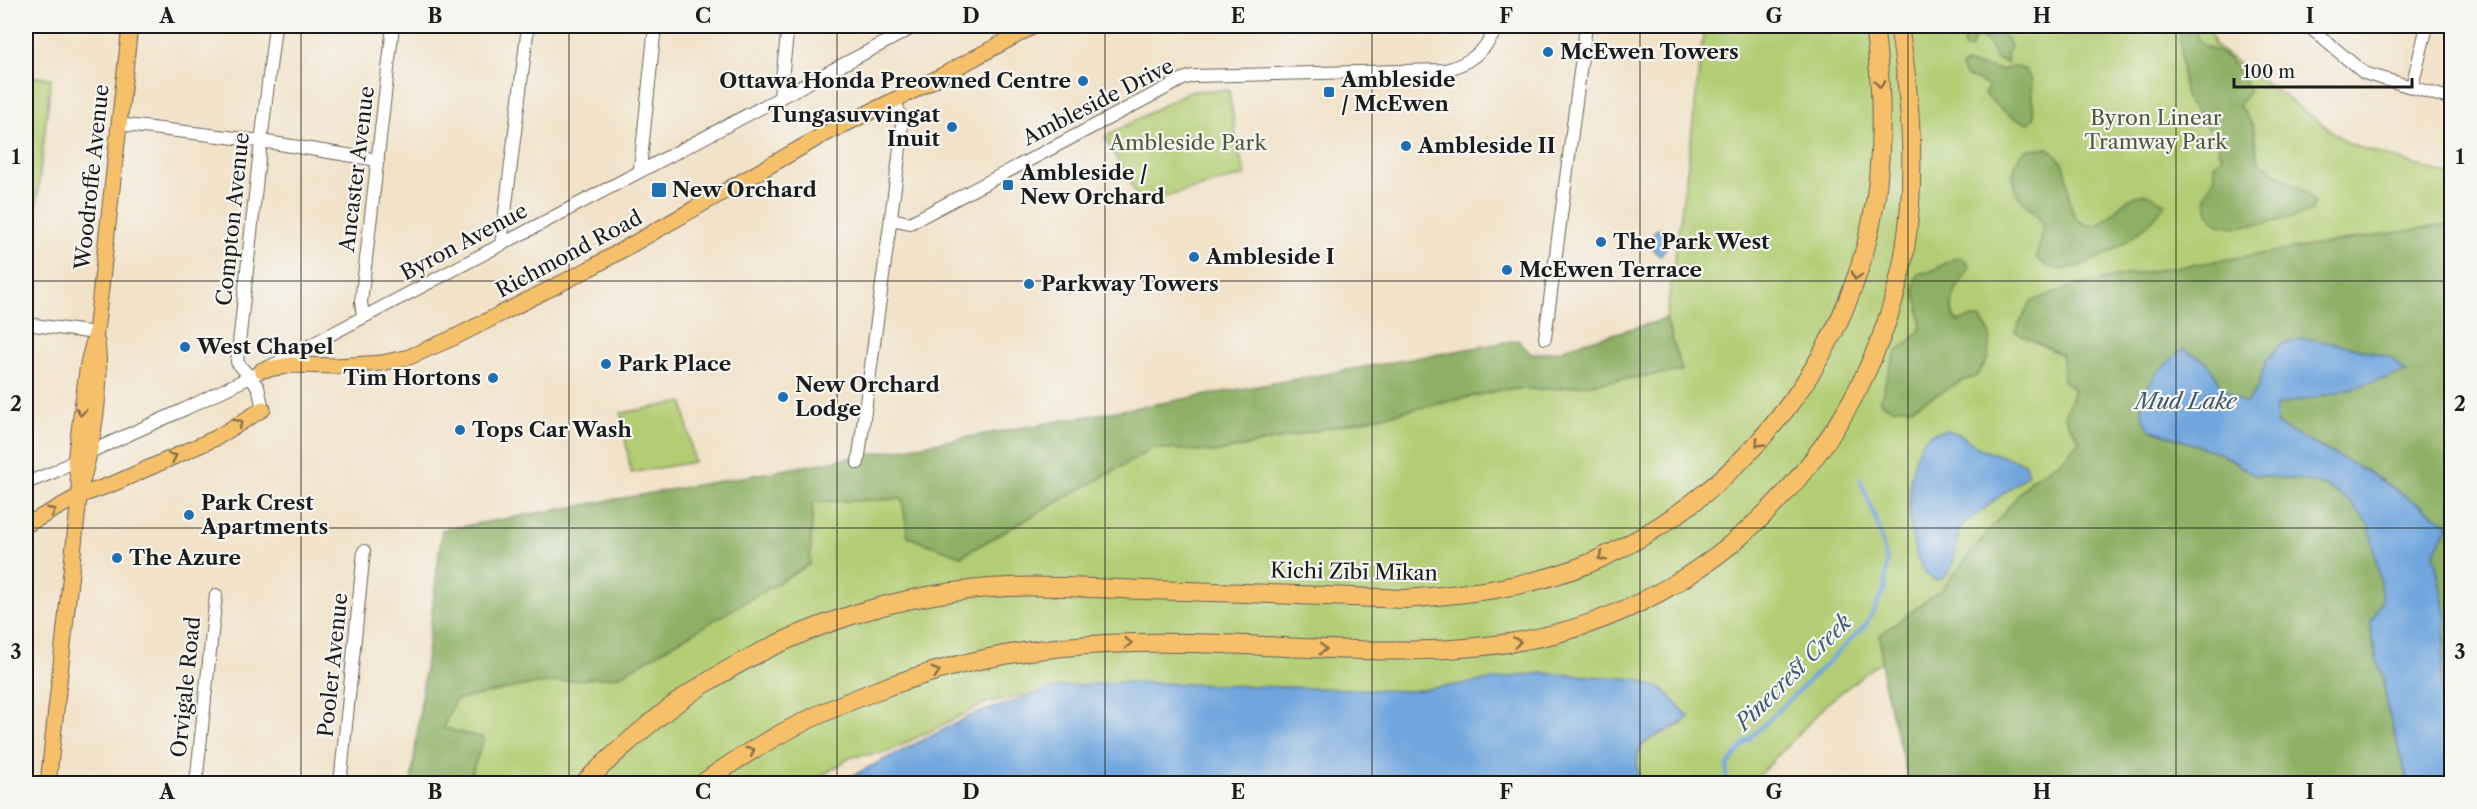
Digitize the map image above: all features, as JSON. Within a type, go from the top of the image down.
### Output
[{"type":"highway","name":"Kichi Zībī Mīkan","points":[[583,783],[654,720],[705,684],[752,657],[820,627],[901,602],[943,594],[1010,587],[1404,599],[1499,590],[1589,563],[1638,539],[1686,508],[1721,481],[1756,446],[1804,385],[1841,316],[1863,255],[1878,179],[1881,110],[1874,26]]},
{"type":"highway","points":[[702,783],[752,750],[840,706],[930,674],[994,658],[1062,647],[1139,643],[1219,644],[1374,652],[1452,651],[1522,641],[1566,631],[1618,612],[1673,584],[1744,533],[1802,474],[1841,419],[1879,342],[1902,266],[1911,192],[1910,116],[1899,26]]},
{"type":"main road","name":"Woodroffe Avenue","points":[[48,783],[79,492],[85,458],[88,363],[96,333],[130,26]]},
{"type":"main road","name":"Richmond Road","points":[[256,373],[292,365],[336,366],[382,363],[409,357],[530,301],[633,245],[823,135],[1034,26]]},
{"type":"main road","points":[[26,525],[79,492],[115,483],[216,438],[262,409]]},
{"type":"street","name":"Compton Avenue","points":[[262,409],[256,373],[237,362],[275,26]]},
{"type":"street","name":"Ancaster Avenue","points":[[363,316],[361,302],[393,26]]},
{"type":"street","points":[[501,245],[528,26]]},
{"type":"street","points":[[640,169],[655,26]]},
{"type":"street","points":[[780,96],[788,26]]},
{"type":"street","name":"Byron Avenue","points":[[26,483],[85,458],[256,373],[501,245],[640,169],[916,26]]},
{"type":"street","name":"Ambleside Drive","points":[[891,219],[910,223],[1183,79],[1193,76],[1445,70],[1461,66],[1478,54],[1497,26]]},
{"type":"street","points":[[1545,338],[1586,26]]},
{"type":"street","points":[[2308,26],[2364,72],[2451,99]]},
{"type":"street","points":[[2412,86],[2427,26]]},
{"type":"street","points":[[858,463],[902,123],[895,99]]},
{"type":"street","points":[[118,124],[261,141],[378,160]]},
{"type":"street","points":[[26,324],[96,333]]},
{"type":"street","name":"Pooler Avenue","points":[[340,783],[364,551]]},
{"type":"street","name":"Orvigale Road","points":[[196,783],[216,596]]},
{"type":"green space","name":"Byron Linear Tramway Park","points":[[1704,26],[2209,26],[2214,45],[2351,145],[2451,176],[2451,237],[2137,426],[1904,643],[1829,702],[1756,778],[1755,783],[1640,783],[1638,758],[1644,744],[1682,724],[1428,694],[1069,687],[988,702],[888,752],[851,757],[811,783],[418,784],[455,700],[527,685],[812,502],[902,499],[961,556],[1154,448],[1219,452],[1506,389],[1553,389],[1681,371],[1666,319],[1689,157]]},
{"type":"green space","points":[[1962,26],[1998,26],[1991,27],[1995,33],[1999,32],[2006,38],[2010,47],[2006,54],[2008,63],[1996,59],[1989,44],[1976,35],[1970,50],[1964,48]]},
{"type":"green space","points":[[2179,26],[2196,26],[2196,34],[2200,43],[2222,54],[2238,70],[2250,91],[2238,105],[2251,121],[2259,162],[2307,193],[2314,203],[2312,211],[2278,221],[2247,226],[2222,225],[2212,219],[2205,196],[2215,176],[2214,165],[2222,156],[2219,149],[2219,134],[2206,127],[2203,117],[2188,103],[2184,93]]},
{"type":"green space","points":[[1966,64],[2003,70],[2014,66],[2024,69],[2032,81],[2034,118],[2029,123],[2022,121],[1999,107],[1984,94],[1988,87],[1965,75],[1961,67]]},
{"type":"green space","points":[[26,76],[51,78],[26,296]]},
{"type":"green space","name":"Ambleside Park","points":[[1229,90],[1238,149],[1246,175],[1141,203],[1105,137],[1189,91]]},
{"type":"green space","points":[[2048,148],[2064,165],[2070,204],[2081,222],[2090,225],[2098,224],[2129,199],[2139,195],[2151,196],[2165,204],[2145,227],[2114,249],[2081,265],[2065,269],[2050,267],[2036,258],[2042,238],[2042,226],[2034,211],[2017,194],[2013,177],[2015,165],[2025,151]]},
{"type":"green space","points":[[2451,224],[2451,708],[2439,708],[2446,618],[2434,554],[2449,524],[2368,472],[2277,425],[2275,405],[2331,394],[2406,372],[2389,357],[2349,346],[2304,338],[2280,345],[2266,361],[2259,386],[2245,404],[2222,387],[2206,361],[2149,429],[2220,453],[2254,475],[2302,480],[2326,486],[2351,503],[2369,525],[2382,602],[2370,623],[2375,653],[2384,680],[2386,703],[2408,783],[1989,784],[1978,778],[1908,778],[1883,682],[1880,635],[1943,588],[2031,479],[2060,462],[2080,440],[2064,417],[2074,390],[2063,380],[2062,355],[2015,332],[2031,301],[2067,288],[2120,276]]},
{"type":"green space","points":[[1957,257],[1962,258],[1970,267],[1955,294],[1952,309],[1954,316],[1958,322],[1969,318],[1980,318],[1990,333],[1988,358],[1977,376],[1960,382],[1911,408],[1891,408],[1880,402],[1891,363],[1897,352],[1916,336],[1920,329],[1921,322],[1915,293],[1919,273],[1930,272]]},
{"type":"green space","points":[[1666,319],[1682,371],[1553,389],[1505,389],[1219,452],[1154,448],[961,556],[908,537],[902,499],[813,502],[810,564],[619,676],[527,685],[455,700],[443,728],[484,738],[468,783],[411,784],[442,530],[1518,340],[1531,354],[1560,351],[1570,346]]},
{"type":"green space","points":[[683,402],[694,462],[631,473],[621,413]]},
{"type":"water","points":[[1661,228],[1671,235],[1660,256],[1653,250],[1654,231]]},
{"type":"water","name":"Mud Lake","points":[[2304,338],[2349,346],[2389,357],[2406,372],[2331,394],[2276,405],[2277,425],[2368,472],[2449,524],[2434,554],[2446,618],[2439,708],[2451,708],[2451,783],[2408,783],[2386,703],[2384,680],[2375,653],[2370,623],[2382,602],[2369,525],[2351,503],[2326,486],[2302,480],[2254,475],[2220,453],[2149,429],[2143,416],[2142,401],[2149,384],[2162,368],[2183,349],[2206,361],[2222,387],[2245,404],[2259,386],[2266,361],[2280,345]]},
{"type":"water","points":[[1947,430],[1959,434],[1982,450],[2026,463],[2028,474],[1961,527],[1952,567],[1948,574],[1934,580],[1924,571],[1916,554],[1911,533],[1910,486],[1920,446],[1929,435]]},
{"type":"water","points":[[1541,673],[1637,679],[1664,690],[1689,717],[1642,746],[1638,754],[1637,766],[1640,783],[838,783],[972,715],[1057,687],[1126,682],[1412,691]]},
{"type":"waterway","name":"Pinecrest Creek","points":[[1725,784],[1728,765],[1743,745],[1866,625],[1885,588],[1887,561],[1877,523],[1860,479]]},
{"type":"place","name":"McEwen Towers","points":[[1548,52]]},
{"type":"place","name":"Ottawa Honda Preowned Centre","points":[[1083,81]]},
{"type":"place","name":"Ambleside / McEwen","points":[[1329,92]]},
{"type":"place","name":"Tungasuvvingat Inuit","points":[[952,127]]},
{"type":"place","name":"Ambleside II","points":[[1406,146]]},
{"type":"place","name":"Ambleside / New Orchard","points":[[1008,185]]},
{"type":"place","name":"New Orchard","points":[[659,190]]},
{"type":"place","name":"The Park West","points":[[1601,242]]},
{"type":"place","name":"Ambleside I","points":[[1194,257]]},
{"type":"place","name":"McEwen Terrace","points":[[1507,270]]},
{"type":"place","name":"Parkway Towers","points":[[1029,284]]},
{"type":"place","name":"West Chapel","points":[[185,347]]},
{"type":"place","name":"Park Place","points":[[606,364]]},
{"type":"place","name":"Tim Hortons","points":[[493,378]]},
{"type":"place","name":"New Orchard Lodge","points":[[783,397]]},
{"type":"place","name":"Tops Car Wash","points":[[460,430]]},
{"type":"place","name":"Park Crest Apartments","points":[[189,515]]},
{"type":"place","name":"The Azure","points":[[117,558]]}]
